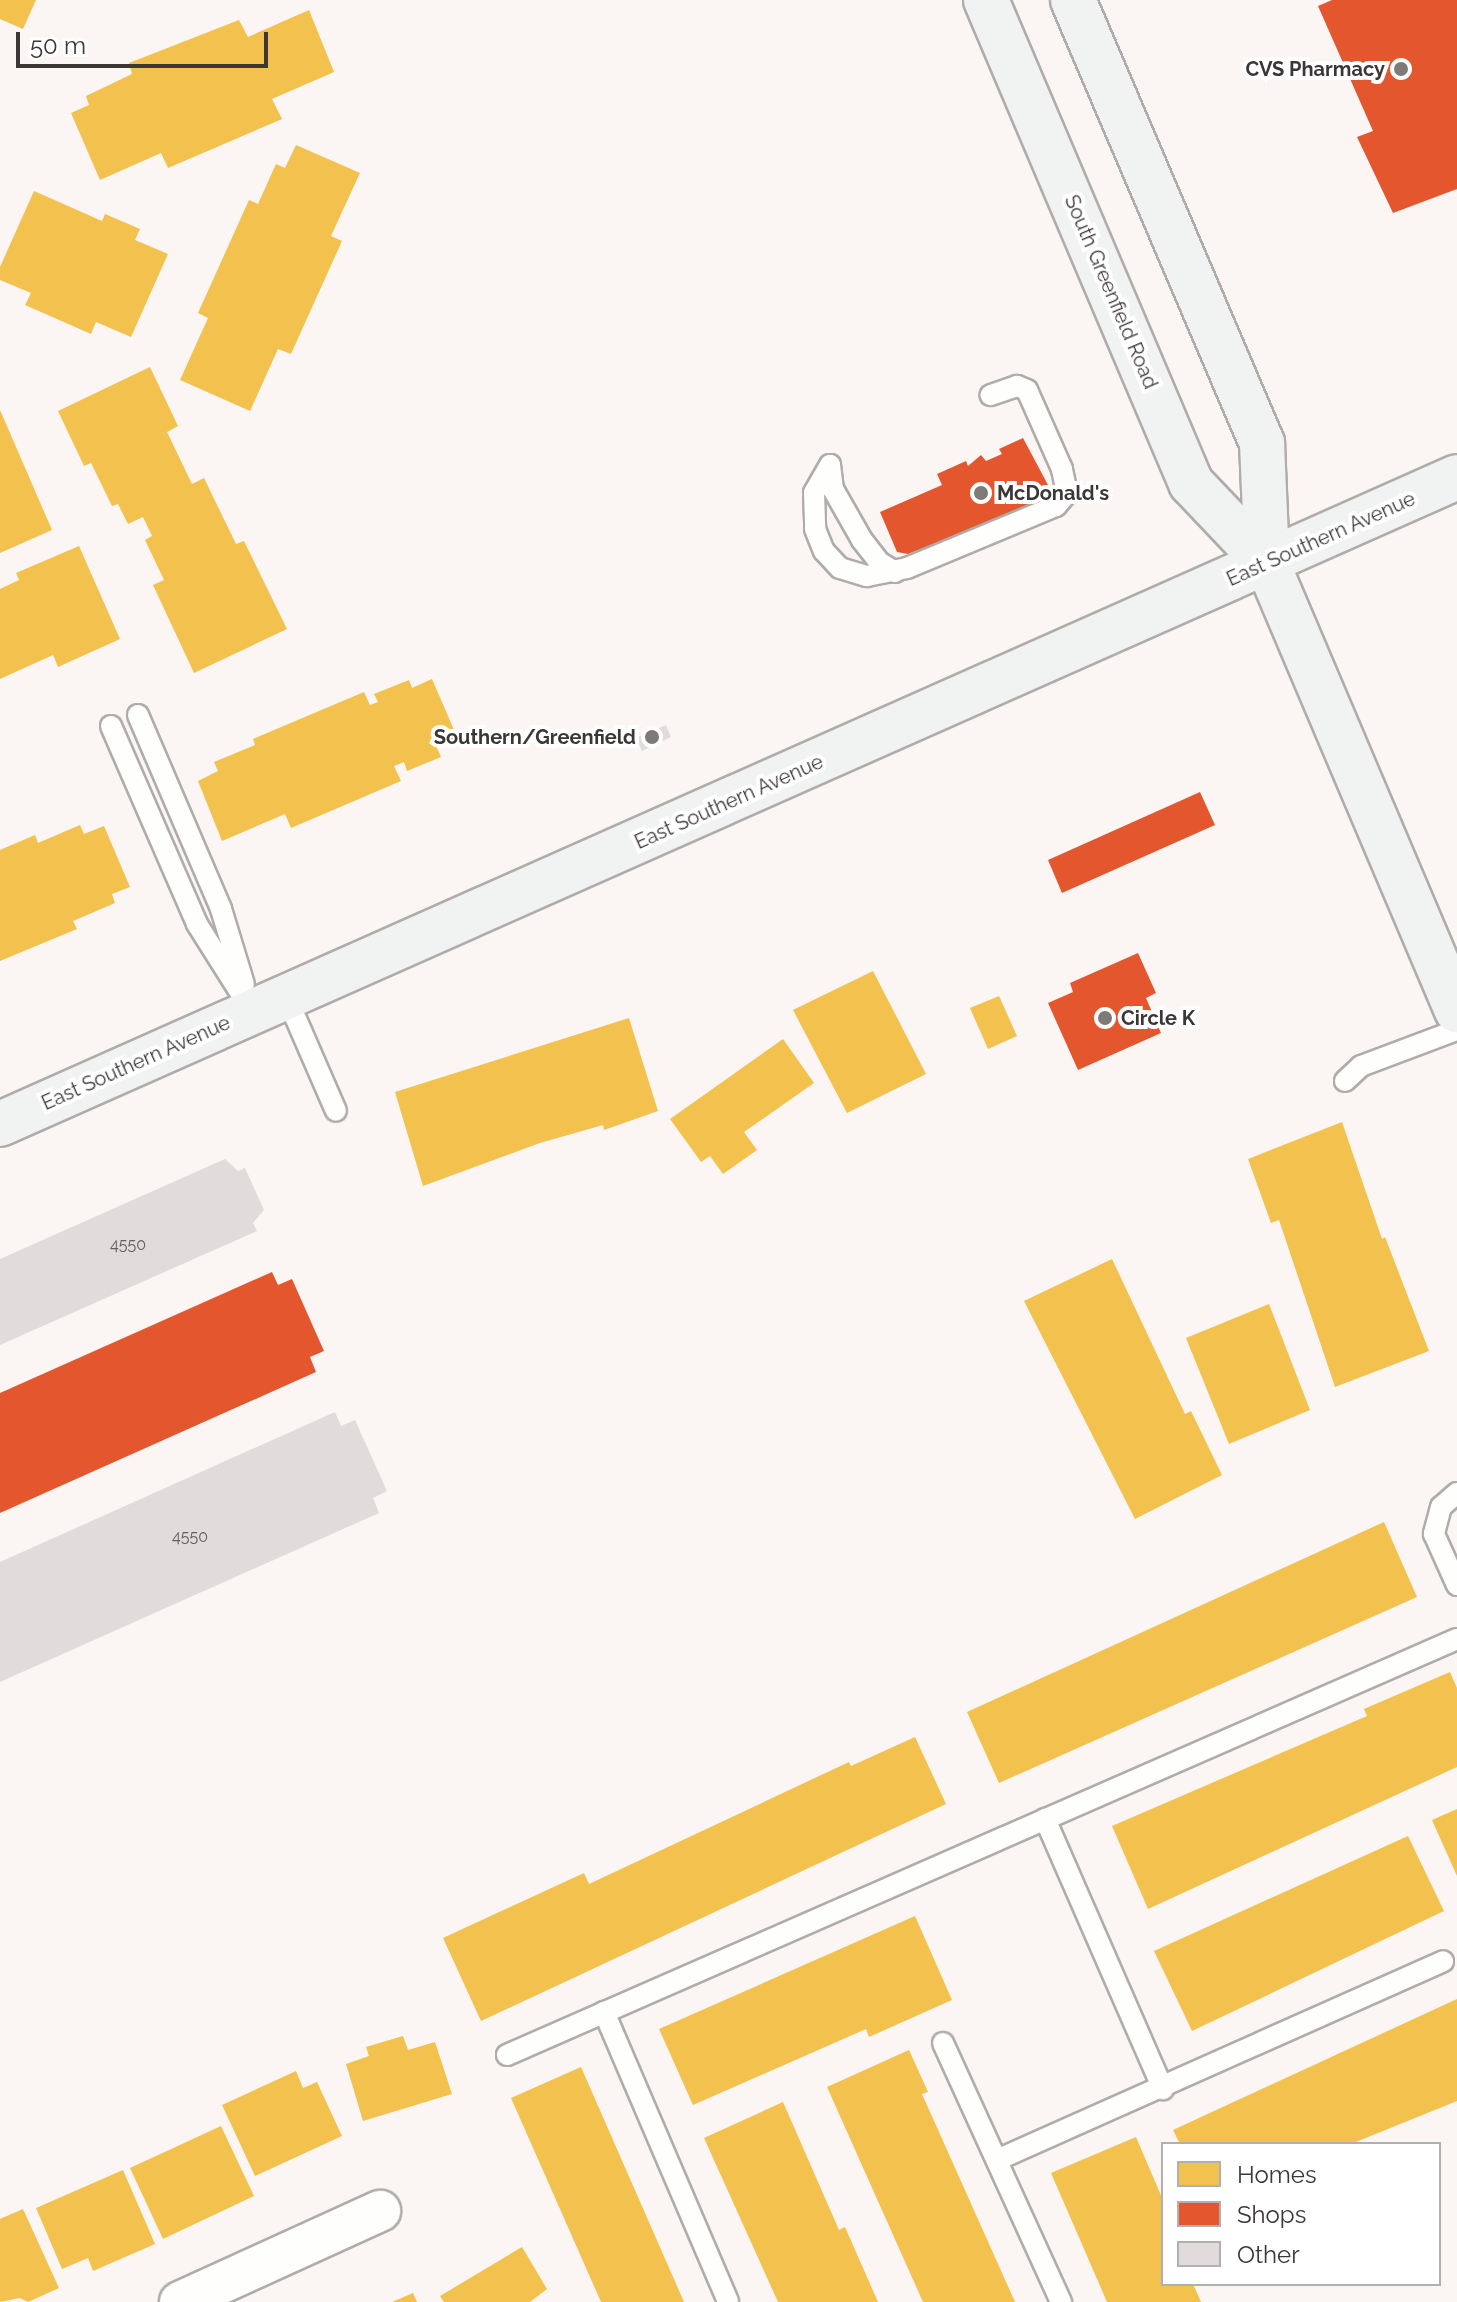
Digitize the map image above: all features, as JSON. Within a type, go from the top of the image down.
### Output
[{"type":"main road","name":"South Greenfield Road","points":[[986,0],[1191,483],[1267,563],[1457,1010]]},
{"type":"main road","name":"South Greenfield Road","points":[[1070,5],[1262,443],[1267,563]]},
{"type":"main road","name":"East Southern Avenue","points":[[0,1124],[1457,477]]},
{"type":"street","points":[[180,2302],[380,2211]]},
{"type":"lane","points":[[895,572],[879,562],[862,540],[833,489],[830,465],[814,493],[815,529],[824,551],[840,568],[867,576],[895,572],[1064,501],[1062,469],[1027,390],[1017,386],[991,395]]},
{"type":"lane","points":[[138,715],[221,909],[269,1004],[336,1111]]},
{"type":"lane","points":[[111,726],[197,924],[269,1004]]},
{"type":"lane","points":[[1345,1081],[1361,1066],[1457,1030]]},
{"type":"lane","points":[[1457,1493],[1441,1507],[1434,1534],[1457,1585]]},
{"type":"lane","points":[[507,2055],[1457,1639]]},
{"type":"lane","points":[[1045,1819],[1163,2089]]},
{"type":"lane","points":[[999,2159],[1163,2089],[1443,1961]]},
{"type":"lane","points":[[604,2012],[728,2302]]},
{"type":"lane","points":[[943,2043],[999,2159],[1061,2302]]},
{"type":"building: Homes","points":[[0,0],[36,0],[23,29],[0,19]]},
{"type":"building: Homes","points":[[309,10],[334,72],[272,99],[282,119],[168,168],[161,153],[100,180],[71,113],[89,105],[86,96],[132,74],[129,63],[239,20],[248,37]]},
{"type":"building: Homes","points":[[296,145],[360,173],[331,236],[342,241],[291,354],[278,349],[250,411],[180,380],[208,318],[198,313],[249,200],[258,204],[276,164],[285,168]]},
{"type":"building: Homes","points":[[34,191],[102,221],[105,214],[140,229],[135,240],[168,254],[131,337],[96,322],[91,334],[25,305],[31,293],[0,280],[0,267]]},
{"type":"building: Homes","points":[[150,367],[178,426],[167,432],[192,484],[204,478],[236,544],[244,541],[287,629],[194,673],[153,585],[164,580],[145,540],[152,536],[143,517],[128,524],[118,504],[112,506],[91,463],[84,466],[58,411]]},
{"type":"building: Homes","points":[[0,410],[52,530],[0,553]]},
{"type":"building: Homes","points":[[79,546],[120,639],[58,667],[53,655],[0,679],[0,589],[19,580],[16,573]]},
{"type":"building: Homes","points":[[432,679],[458,739],[437,748],[441,757],[407,771],[404,762],[394,766],[401,781],[291,828],[285,814],[222,841],[198,781],[218,771],[214,762],[255,745],[253,739],[364,692],[370,705],[378,702],[374,694],[409,680],[412,688]]},
{"type":"building: Homes","points":[[80,825],[84,834],[104,826],[130,887],[112,894],[115,903],[73,921],[77,929],[0,961],[0,850],[35,835],[38,843]]},
{"type":"building: Homes","points":[[873,971],[926,1074],[847,1113],[793,1010]]},
{"type":"building: Homes","points":[[999,996],[1017,1036],[988,1049],[970,1008]]},
{"type":"building: Homes","points":[[629,1018],[658,1111],[604,1130],[603,1125],[540,1143],[423,1186],[395,1092]]},
{"type":"building: Homes","points":[[783,1039],[814,1083],[744,1132],[757,1150],[723,1174],[710,1156],[701,1162],[670,1119]]},
{"type":"building: Homes","points":[[1342,1122],[1382,1239],[1385,1237],[1429,1351],[1335,1387],[1279,1220],[1271,1223],[1248,1159]]},
{"type":"building: Homes","points":[[1112,1259],[1185,1414],[1191,1411],[1222,1475],[1135,1519],[1024,1301]]},
{"type":"building: Homes","points":[[1269,1304],[1310,1410],[1229,1444],[1186,1338]]},
{"type":"building: Homes","points":[[1384,1522],[1417,1597],[999,1783],[967,1712]]},
{"type":"building: Homes","points":[[1450,1672],[1457,1688],[1457,1767],[1148,1909],[1112,1826],[1367,1716],[1364,1709]]},
{"type":"building: Homes","points":[[915,1737],[946,1804],[481,2021],[443,1938],[584,1873],[589,1884],[849,1762],[851,1766]]},
{"type":"building: Homes","points":[[1457,1809],[1457,1876],[1432,1820]]},
{"type":"building: Homes","points":[[1408,1836],[1444,1911],[1192,2031],[1154,1951]]},
{"type":"building: Homes","points":[[915,1916],[952,2000],[869,2037],[866,2029],[693,2105],[659,2029]]},
{"type":"building: Homes","points":[[1457,1999],[1457,2101],[1356,2142],[1179,2142],[1173,2130]]},
{"type":"building: Homes","points":[[403,2036],[408,2050],[435,2042],[452,2094],[363,2121],[346,2064],[369,2056],[366,2047]]},
{"type":"building: Homes","points":[[909,2050],[928,2092],[922,2094],[1015,2302],[923,2302],[827,2087]]},
{"type":"building: Homes","points":[[581,2067],[684,2302],[601,2302],[511,2098]]},
{"type":"building: Homes","points":[[296,2071],[303,2088],[317,2082],[342,2136],[255,2176],[222,2105]]},
{"type":"building: Homes","points":[[783,2102],[839,2230],[845,2227],[878,2302],[778,2302],[704,2138]]},
{"type":"building: Homes","points":[[221,2126],[254,2196],[163,2239],[130,2168]]},
{"type":"building: Homes","points":[[1136,2137],[1161,2195],[1161,2286],[1194,2286],[1201,2302],[1107,2302],[1051,2173]]},
{"type":"building: Homes","points":[[123,2170],[155,2244],[93,2271],[88,2258],[62,2269],[36,2208]]},
{"type":"building: Homes","points":[[23,2209],[59,2288],[28,2302],[20,2298],[0,2302],[0,2219]]},
{"type":"building: Homes","points":[[522,2247],[547,2289],[530,2302],[444,2302],[440,2296]]},
{"type":"building: Homes","points":[[413,2293],[417,2302],[392,2302]]},
{"type":"building: Shops","name":"CVS Pharmacy","points":[[1332,0],[1457,0],[1457,189],[1393,213],[1357,137],[1373,131],[1318,6]]},
{"type":"building: Shops","name":"McDonald's","points":[[1023,438],[1048,485],[1039,489],[1043,498],[934,551],[931,545],[908,554],[897,552],[880,512],[942,485],[937,474],[966,461],[968,466],[981,455],[986,461],[1002,454],[999,449]]},
{"type":"building: Shops","points":[[1200,792],[1215,825],[1062,893],[1048,860]]},
{"type":"building: Shops","name":"Circle K","points":[[1138,953],[1156,993],[1146,998],[1161,1033],[1078,1070],[1048,1003],[1073,992],[1070,983]]},
{"type":"building: Shops","points":[[272,1272],[278,1285],[292,1279],[324,1351],[310,1357],[316,1372],[0,1513],[0,1393]]},
{"type":"building: Other","points":[[666,725],[671,737],[642,751],[636,738]]},
{"type":"building: Other","points":[[225,1159],[238,1171],[245,1168],[264,1210],[253,1223],[257,1231],[0,1345],[0,1259]]},
{"type":"building: Other","points":[[335,1412],[341,1426],[355,1420],[387,1491],[373,1498],[379,1513],[0,1682],[0,1562]]},
{"type":"place","name":"CVS Pharmacy","points":[[1401,69]]},
{"type":"place","name":"McDonald's","points":[[981,493]]},
{"type":"place","name":"Southern/Greenfield","points":[[652,737]]},
{"type":"place","name":"Circle K","points":[[1105,1018]]}]
